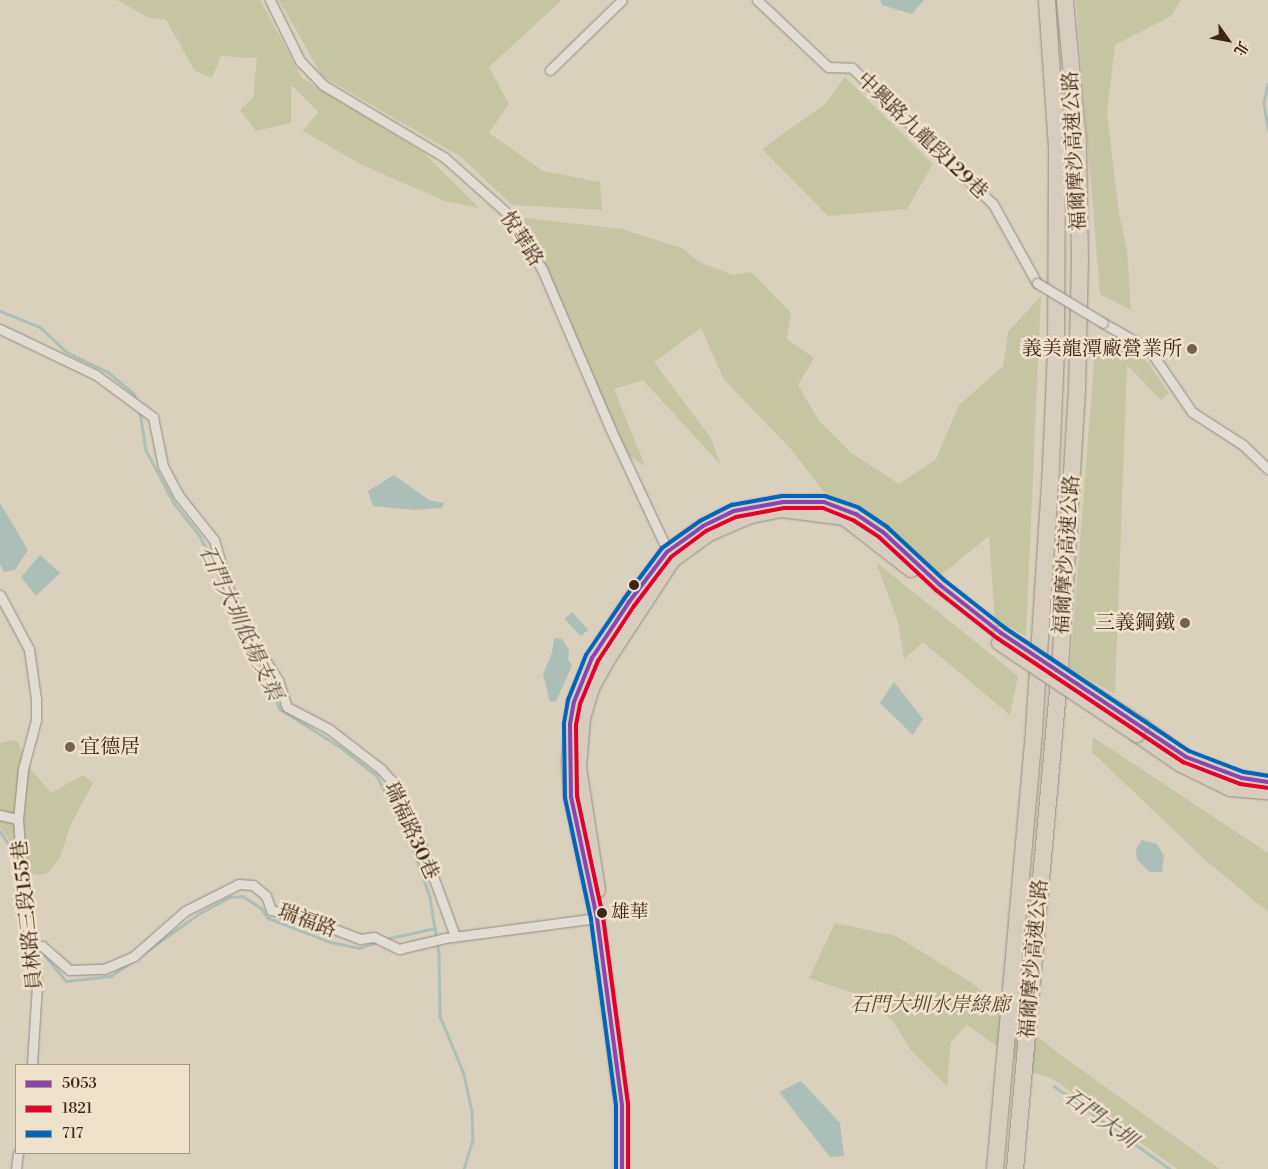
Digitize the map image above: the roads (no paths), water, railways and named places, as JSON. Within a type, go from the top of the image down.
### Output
[{"type":"highway","name":"福爾摩沙高速公路","points":[[995,1169],[1034,731],[1056,352],[1057,148],[1047,0]]},
{"type":"highway","name":"福爾摩沙高速公路","points":[[1014,1169],[1060,668],[1077,390],[1080,260],[1078,140],[1064,0]]},
{"type":"main road","points":[[622,1169],[622,1104],[597,918],[571,797],[570,724],[574,702],[592,658],[670,556],[703,526],[734,511],[783,502],[824,502],[856,514],[883,532],[1000,638],[1184,761],[1230,789],[1268,792]]},
{"type":"main road","points":[[1184,761],[1242,778],[1268,782]]},
{"type":"street","name":"悅華路","points":[[270,0],[300,61],[323,85],[444,157],[508,214],[542,268],[670,556]]},
{"type":"street","points":[[550,70],[622,0]]},
{"type":"street","name":"中興路九龍段129巷","points":[[757,0],[828,67],[852,68],[993,204],[1037,283],[1103,323],[1150,348],[1192,412],[1244,445],[1268,469]]},
{"type":"street","name":"瑞福路30巷","points":[[0,329],[96,375],[153,417],[163,466],[180,496],[214,540],[231,597],[249,635],[278,680],[287,707],[329,729],[381,769],[391,780],[404,814],[423,849],[455,936]]},
{"type":"street","name":"員林路三段155巷","points":[[0,595],[29,648],[36,699],[36,720],[23,769],[18,819],[22,868],[36,946],[37,985],[32,1064]]},
{"type":"street","points":[[0,815],[18,819]]},
{"type":"street","name":"瑞福路","points":[[36,946],[70,970],[104,969],[134,956],[185,911],[239,884],[252,885],[266,896],[271,910],[319,923],[360,939],[377,938],[399,949],[455,936],[597,918]]},
{"type":"street","points":[[16,1169],[18,1154]]},
{"type":"waterway","points":[[1268,84],[1264,103],[1268,129]]},
{"type":"waterway","name":"石門大圳低揚支渠","points":[[0,311],[40,327],[67,352],[108,372],[134,394],[137,402]]},
{"type":"waterway","name":"石門大圳低揚支渠","points":[[140,412],[146,450],[174,503],[200,536],[225,589]]},
{"type":"waterway","name":"石門大圳低揚支渠","points":[[254,651],[280,709],[339,746],[377,776],[413,848],[430,897],[439,954],[440,1016],[464,1074],[472,1111],[473,1140],[464,1169]]},
{"type":"waterway","points":[[0,831],[17,857]]},
{"type":"waterway","points":[[24,868],[38,943]]},
{"type":"waterway","points":[[39,948],[66,981],[111,976],[200,913],[230,897],[243,896],[261,908],[268,918],[331,942],[359,948],[378,942]]},
{"type":"waterway","points":[[385,939],[435,928]]},
{"type":"waterway","name":"石門大圳","points":[[1054,1086],[1170,1169]]},
{"type":"place","name":"義美龍潭廠營業所","points":[[1192,349]]},
{"type":"place","name":"三義鋼鐵","points":[[1185,623]]},
{"type":"place","name":"宜德居","points":[[70,747]]},
{"type":"place","name":"雄華","points":[[602,913]]},
{"type":"park label","name":"石門大圳水岸綠廊","points":[[930,1005]]}]
